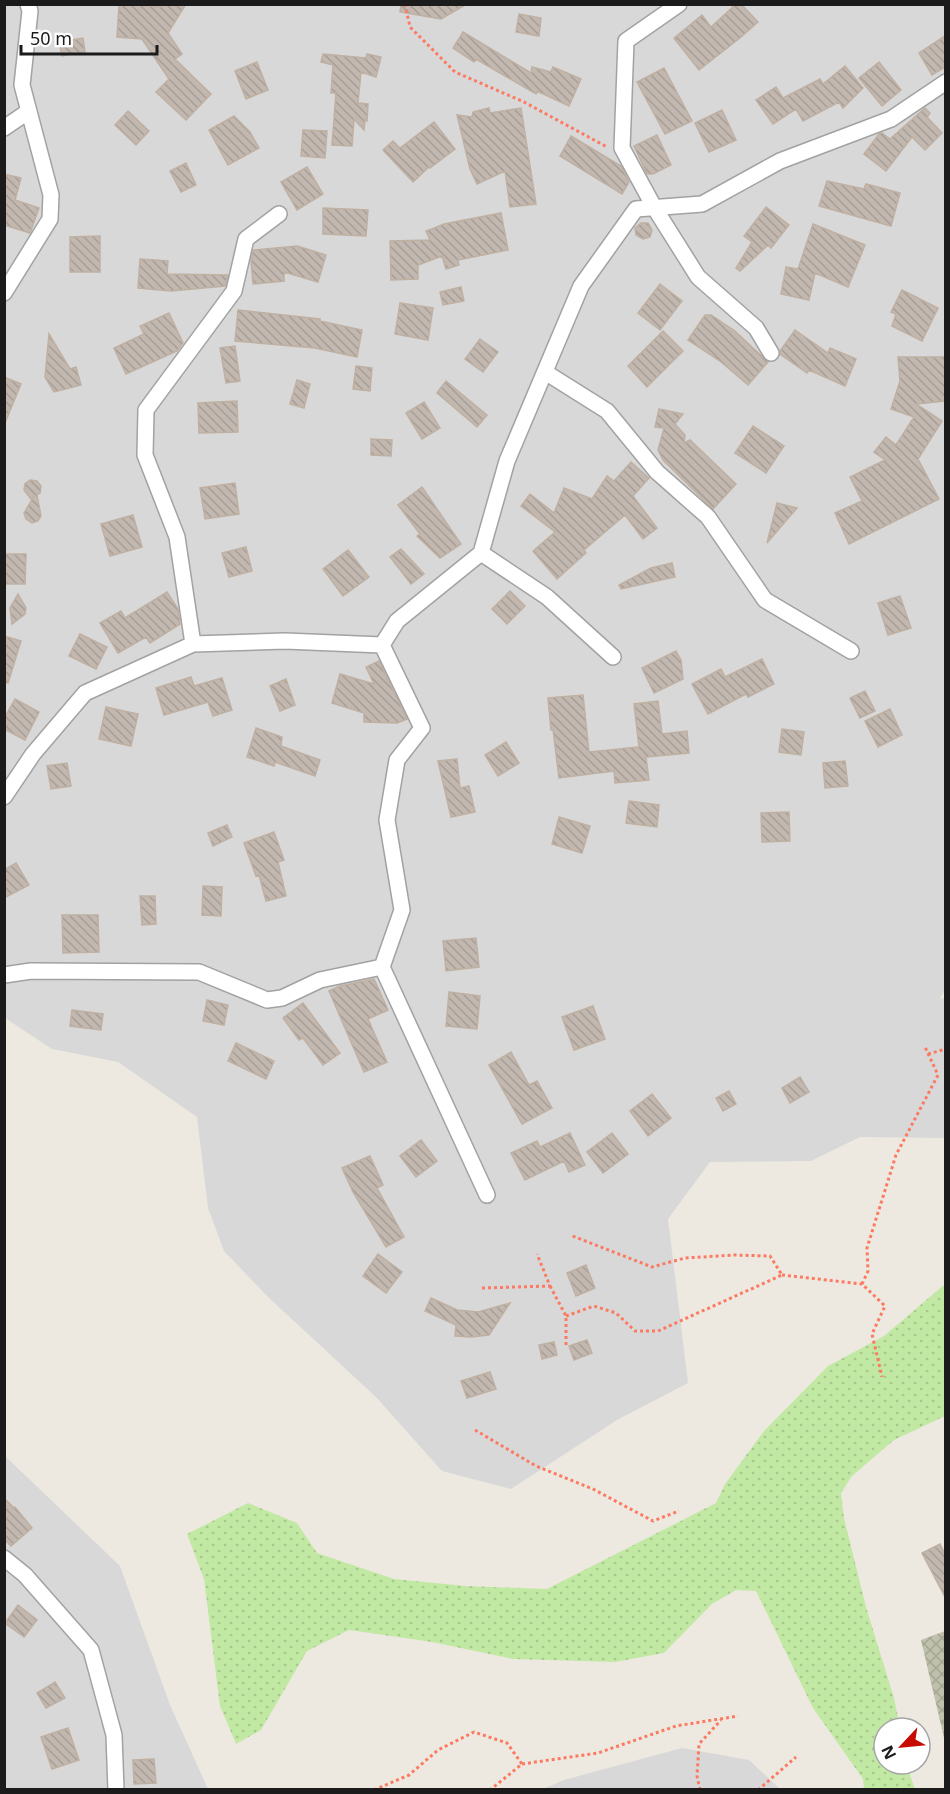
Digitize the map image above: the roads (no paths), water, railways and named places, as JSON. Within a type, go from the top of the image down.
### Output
[{"type":"street","points":[[4,293],[50,219],[51,195],[22,85],[30,11],[28,4]]},
{"type":"street","points":[[679,4],[626,41],[622,148],[654,207],[698,278],[756,328],[771,353]]},
{"type":"street","points":[[382,645],[397,621],[481,554],[507,461],[581,286],[636,209],[702,204],[780,161],[891,119],[945,82]]},
{"type":"street","points":[[4,128],[29,111]]},
{"type":"street","points":[[192,644],[177,537],[145,455],[146,410],[234,291],[246,240],[279,214]]},
{"type":"street","points":[[544,372],[607,411],[657,472],[708,517],[765,600],[851,651]]},
{"type":"street","points":[[481,554],[547,597],[613,657]]},
{"type":"street","points":[[4,797],[33,754],[85,693],[192,644],[285,641],[382,645]]},
{"type":"street","points":[[382,645],[422,729],[397,760],[387,820],[402,910],[382,967],[487,1195]]},
{"type":"street","points":[[4,975],[31,971],[199,972],[267,1000],[282,998],[320,980],[382,967]]},
{"type":"street","points":[[4,1558],[25,1575],[91,1650],[114,1734],[116,1790]]}]
